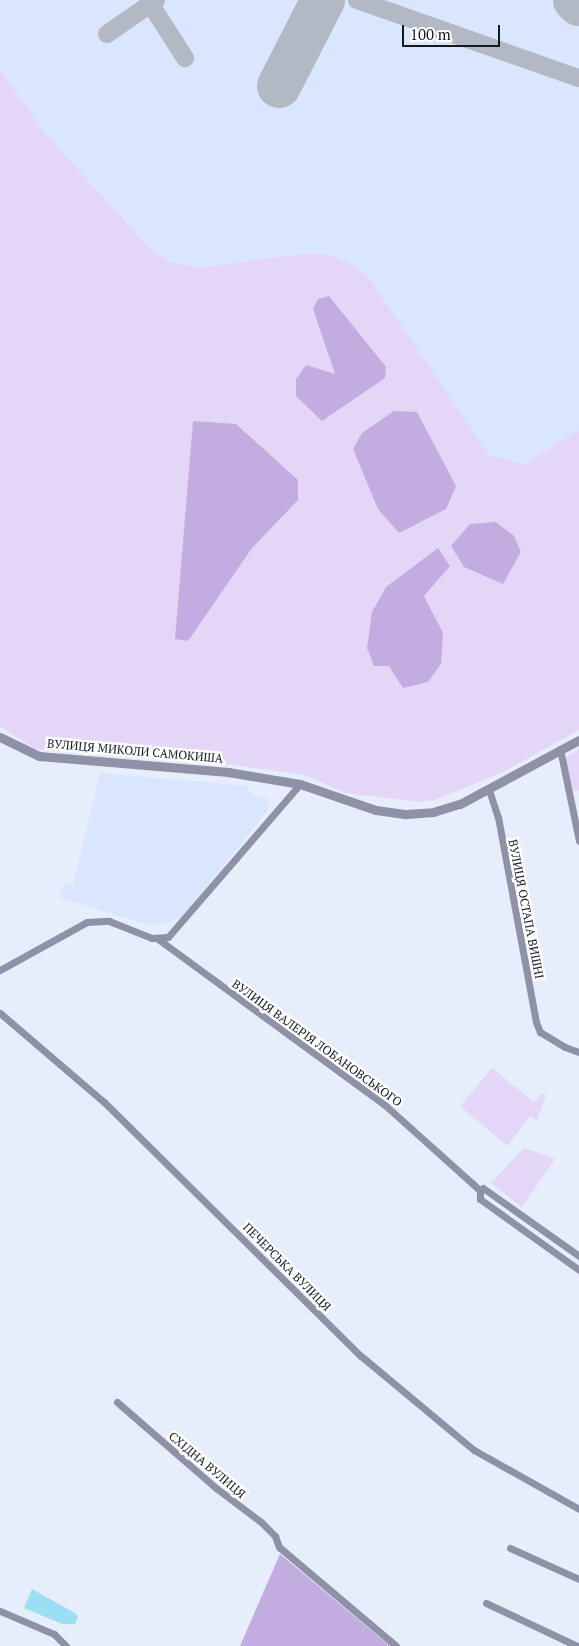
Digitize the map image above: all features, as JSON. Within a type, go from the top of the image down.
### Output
[{"type":"street","name":"ВУЛИЦЯ МИКОЛИ САМОКИША","points":[[0,736],[28,752],[49,758],[201,768],[300,784],[376,810],[406,814],[446,809],[489,790],[579,740]]},
{"type":"street","points":[[560,749],[579,841]]},
{"type":"street","points":[[158,939],[168,937],[300,784]]},
{"type":"street","name":"ВУЛИЦЯ ОСТАПА ВИШНІ","points":[[489,790],[498,817],[536,1022],[540,1032],[565,1047],[579,1052]]},
{"type":"street","points":[[570,794],[579,792]]},
{"type":"street","name":"ВУЛИЦЯ ВАЛЕРІЯ ЛОБАНОВСЬКОГО","points":[[0,970],[86,922],[117,923],[158,939],[386,1106],[480,1191],[480,1199],[579,1270]]},
{"type":"street","name":"ПЕЧЕРСЬКА ВУЛИЦЯ","points":[[0,1013],[104,1102],[301,1299],[397,1386],[485,1457],[579,1509]]},
{"type":"street","name":"ВУЛИЦЯ ВАЛЕРІЯ ЛОБАНОВСЬКОГО","points":[[480,1191],[483,1188],[579,1256]]},
{"type":"street","name":"СХІДНА ВУЛИЦЯ","points":[[117,1402],[216,1488],[261,1522],[275,1536],[279,1546],[396,1646]]},
{"type":"street","points":[[510,1548],[579,1579]]},
{"type":"street","points":[[486,1603],[577,1646]]},
{"type":"street","points":[[0,1611],[54,1634],[66,1646]]},
{"type":"shaded area","points":[[0,0],[579,0],[579,430],[525,464],[489,455],[369,279],[350,263],[329,255],[308,253],[198,268],[170,262],[153,250],[45,133],[0,69]]},
{"type":"shaded area","points":[[0,69],[45,133],[152,250],[170,262],[198,268],[308,253],[329,255],[350,263],[369,278],[489,455],[525,464],[579,430],[579,730],[503,772],[435,800],[420,802],[345,793],[305,775],[144,753],[35,749],[0,726]]},
{"type":"shaded area","points":[[329,296],[386,367],[385,378],[322,421],[296,396],[296,379],[306,365],[335,374],[313,309],[318,299]]},
{"type":"shaded area","points":[[394,411],[417,412],[456,486],[446,509],[399,533],[378,509],[353,449],[362,433]]},
{"type":"shaded area","points":[[193,421],[236,424],[298,480],[298,500],[252,548],[188,641],[175,639]]},
{"type":"shaded area","points":[[496,522],[514,536],[521,552],[503,584],[464,567],[451,546],[470,524]]},
{"type":"shaded area","points":[[438,548],[450,566],[424,596],[443,633],[441,664],[428,682],[403,688],[389,666],[374,666],[367,648],[372,612],[386,587]]},
{"type":"shaded area","points":[[579,749],[579,790],[575,791],[571,788],[566,757]]},
{"type":"shaded area","points":[[100,773],[247,786],[251,794],[269,799],[267,811],[181,918],[158,925],[142,923],[58,897],[65,883],[73,885]]},
{"type":"shaded area","points":[[492,1068],[534,1102],[542,1093],[546,1095],[537,1121],[530,1116],[507,1146],[460,1106]]},
{"type":"shaded area","points":[[524,1148],[555,1159],[522,1207],[491,1183]]},
{"type":"shaded area","points":[[280,1554],[390,1646],[240,1646]]},
{"type":"water","points":[[32,1589],[75,1613],[78,1617],[75,1624],[62,1624],[24,1608]]},
{"type":"taxiway","points":[[148,0],[185,58]]},
{"type":"taxiway","points":[[107,34],[156,0]]},
{"type":"taxiway","points":[[357,0],[579,78]]},
{"type":"runway","points":[[279,86],[323,0]]},
{"type":"runway","points":[[575,0],[579,4]]}]
